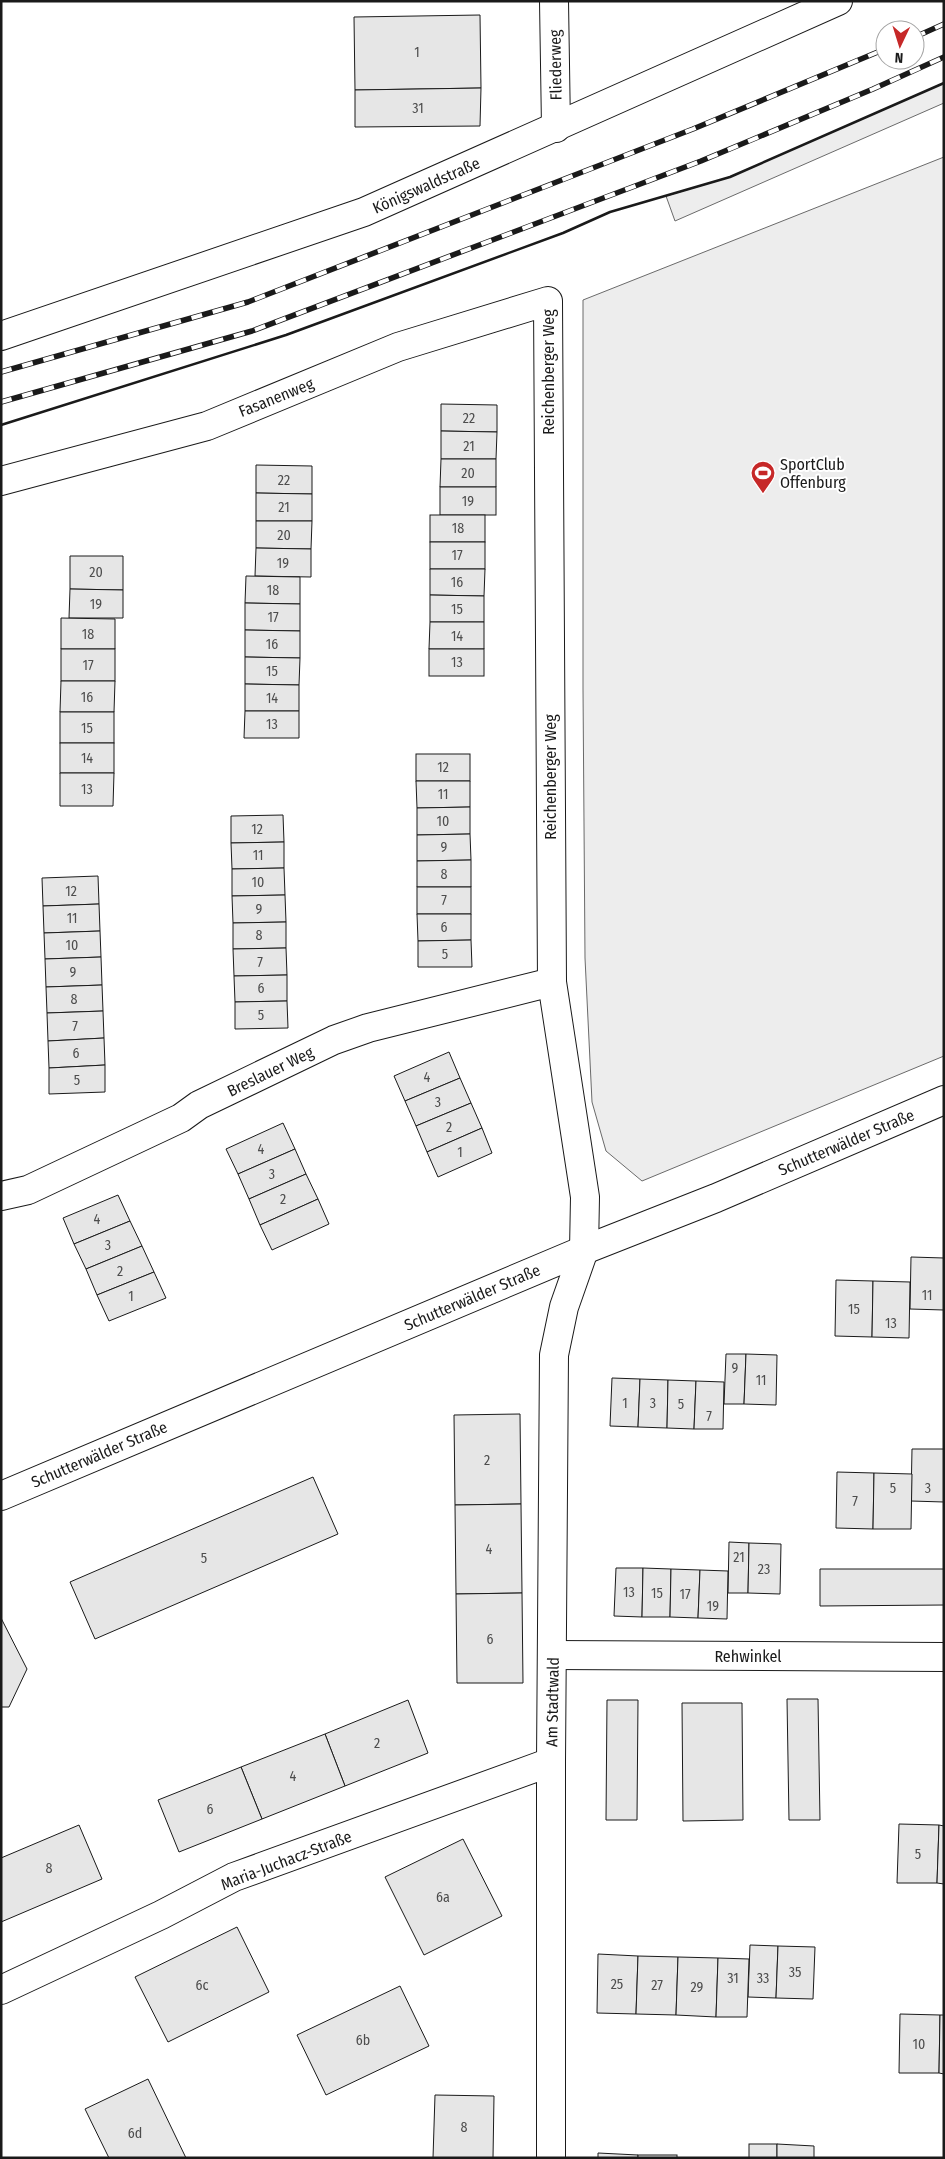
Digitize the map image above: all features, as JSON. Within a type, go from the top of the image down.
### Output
[{"type":"street","name":"Fliederweg","points":[[554,1],[556,128]]},
{"type":"street","name":"Königswaldstraße","points":[[1,336],[364,212],[838,1]]},
{"type":"street","name":"Fasanenweg","points":[[1,482],[207,426],[398,347],[548,301]]},
{"type":"street","name":"Reichenberger Weg","points":[[548,301],[552,982],[585,1197],[584,1250]]},
{"type":"street","name":"Breslauer Weg","points":[[1,1196],[28,1190],[181,1118],[199,1105],[334,1040],[368,1028],[552,982]]},
{"type":"street","name":"Schutterwälder Straße","points":[[1,1496],[584,1250],[716,1198],[944,1100]]},
{"type":"street","name":"Am Stadtwald","points":[[551,2158],[554,1355],[564,1307],[584,1250]]},
{"type":"street","name":"Rehwinkel","points":[[552,1655],[944,1657]]},
{"type":"street","name":"Maria-Juchacz-Straße","points":[[1,1990],[153,1919],[234,1877],[551,1762]]},
{"type":"shaded area","points":[[944,83],[944,103],[675,221],[666,196],[730,177]]},
{"type":"shaded area","name":"SportClub Offenburg","points":[[944,157],[944,1056],[642,1181],[606,1151],[592,1102],[585,958],[583,300]]},
{"type":"building","points":[[480,15],[481,88],[355,90],[354,17]]},
{"type":"building","points":[[481,88],[480,126],[355,127],[355,90]]},
{"type":"building","points":[[441,404],[497,405],[497,432],[441,431]]},
{"type":"building","points":[[441,431],[497,432],[496,459],[441,459]]},
{"type":"building","points":[[441,459],[496,459],[496,487],[440,487]]},
{"type":"building","points":[[256,465],[312,466],[312,494],[256,493]]},
{"type":"building","points":[[440,487],[496,487],[496,515],[440,515]]},
{"type":"building","points":[[256,493],[312,494],[312,521],[256,521]]},
{"type":"building","points":[[430,515],[485,515],[485,542],[430,542]]},
{"type":"building","points":[[256,521],[312,521],[311,549],[256,548]]},
{"type":"building","points":[[430,542],[485,542],[485,569],[430,569]]},
{"type":"building","points":[[256,548],[311,549],[311,577],[255,576]]},
{"type":"building","points":[[70,556],[123,556],[123,590],[70,589]]},
{"type":"building","points":[[430,569],[485,569],[484,596],[430,595]]},
{"type":"building","points":[[246,576],[300,577],[300,604],[245,603]]},
{"type":"building","points":[[70,589],[123,590],[123,618],[69,618]]},
{"type":"building","points":[[430,595],[484,596],[484,622],[430,622]]},
{"type":"building","points":[[245,603],[300,604],[300,631],[245,630]]},
{"type":"building","points":[[61,618],[115,619],[115,649],[61,649]]},
{"type":"building","points":[[430,622],[484,622],[484,649],[429,649]]},
{"type":"building","points":[[245,630],[300,631],[300,658],[245,657]]},
{"type":"building","points":[[61,649],[115,649],[115,681],[61,681]]},
{"type":"building","points":[[429,649],[484,649],[484,676],[429,676]]},
{"type":"building","points":[[245,657],[300,658],[299,685],[245,684]]},
{"type":"building","points":[[61,681],[115,681],[114,712],[60,712]]},
{"type":"building","points":[[245,684],[299,685],[299,711],[245,711]]},
{"type":"building","points":[[245,711],[299,711],[299,738],[244,738]]},
{"type":"building","points":[[60,712],[114,712],[114,743],[60,743]]},
{"type":"building","points":[[60,743],[114,743],[114,773],[60,773]]},
{"type":"building","points":[[416,754],[470,754],[470,781],[416,781]]},
{"type":"building","points":[[60,773],[114,773],[113,806],[60,806]]},
{"type":"building","points":[[416,781],[470,781],[470,807],[417,808]]},
{"type":"building","points":[[470,807],[470,834],[417,835],[417,808]]},
{"type":"building","points":[[283,815],[284,842],[231,843],[231,816]]},
{"type":"building","points":[[470,834],[471,860],[417,861],[417,835]]},
{"type":"building","points":[[284,842],[284,868],[232,869],[231,843]]},
{"type":"building","points":[[471,860],[471,887],[417,887],[417,861]]},
{"type":"building","points":[[284,868],[285,895],[232,896],[232,869]]},
{"type":"building","points":[[98,876],[99,904],[43,906],[42,878]]},
{"type":"building","points":[[417,887],[471,887],[471,914],[417,914]]},
{"type":"building","points":[[285,895],[286,922],[233,923],[232,896]]},
{"type":"building","points":[[99,904],[100,931],[44,933],[43,906]]},
{"type":"building","points":[[417,914],[471,914],[471,940],[418,941]]},
{"type":"building","points":[[286,922],[286,948],[233,949],[233,923]]},
{"type":"building","points":[[100,931],[101,957],[45,959],[44,933]]},
{"type":"building","points":[[471,940],[472,967],[418,967],[418,941]]},
{"type":"building","points":[[286,948],[287,975],[234,976],[233,949]]},
{"type":"building","points":[[101,957],[102,985],[46,987],[45,959]]},
{"type":"building","points":[[287,975],[287,1001],[235,1002],[234,976]]},
{"type":"building","points":[[102,985],[103,1011],[47,1013],[46,987]]},
{"type":"building","points":[[287,1001],[288,1028],[235,1029],[235,1002]]},
{"type":"building","points":[[103,1011],[104,1038],[48,1041],[47,1013]]},
{"type":"building","points":[[104,1038],[105,1065],[49,1068],[48,1041]]},
{"type":"building","points":[[449,1052],[460,1078],[405,1101],[394,1076]]},
{"type":"building","points":[[105,1065],[105,1092],[49,1094],[49,1068]]},
{"type":"building","points":[[460,1078],[471,1103],[416,1126],[405,1101]]},
{"type":"building","points":[[471,1103],[482,1128],[427,1152],[416,1126]]},
{"type":"building","points":[[283,1123],[295,1149],[238,1174],[226,1149]]},
{"type":"building","points":[[482,1128],[492,1153],[438,1177],[427,1152]]},
{"type":"building","points":[[295,1149],[306,1174],[249,1199],[238,1174]]},
{"type":"building","points":[[306,1174],[318,1199],[260,1225],[249,1199]]},
{"type":"building","points":[[118,1195],[130,1221],[74,1244],[63,1218]]},
{"type":"building","points":[[318,1199],[329,1224],[272,1250],[260,1225]]},
{"type":"building","points":[[130,1221],[142,1246],[86,1269],[74,1244]]},
{"type":"building","points":[[142,1246],[154,1272],[97,1295],[86,1269]]},
{"type":"building","points":[[911,1257],[944,1258],[944,1310],[910,1309]]},
{"type":"building","points":[[154,1272],[166,1298],[109,1321],[97,1295]]},
{"type":"building","points":[[836,1280],[873,1281],[872,1337],[835,1336]]},
{"type":"building","points":[[873,1281],[910,1282],[909,1338],[872,1337]]},
{"type":"building","points":[[726,1354],[746,1354],[744,1404],[724,1404]]},
{"type":"building","points":[[746,1354],[777,1355],[776,1405],[744,1404]]},
{"type":"building","points":[[612,1378],[640,1379],[638,1427],[610,1426]]},
{"type":"building","points":[[640,1379],[668,1380],[667,1428],[638,1427]]},
{"type":"building","points":[[668,1380],[696,1381],[694,1429],[667,1428]]},
{"type":"building","points":[[696,1381],[724,1382],[723,1429],[694,1429]]},
{"type":"building","points":[[520,1414],[521,1504],[455,1505],[454,1415]]},
{"type":"building","points":[[912,1449],[944,1449],[944,1502],[911,1501]]},
{"type":"building","points":[[837,1472],[874,1473],[873,1529],[836,1528]]},
{"type":"building","points":[[874,1473],[912,1474],[911,1529],[873,1529]]},
{"type":"building","points":[[313,1477],[338,1534],[95,1639],[70,1582]]},
{"type":"building","points":[[521,1504],[522,1593],[456,1594],[455,1505]]},
{"type":"building","points":[[729,1542],[749,1543],[748,1593],[728,1593]]},
{"type":"building","points":[[749,1543],[781,1544],[780,1594],[748,1593]]},
{"type":"building","points":[[616,1568],[643,1568],[642,1617],[614,1616]]},
{"type":"building","points":[[643,1568],[671,1569],[670,1617],[642,1617]]},
{"type":"building","points":[[671,1569],[700,1570],[698,1618],[670,1617]]},
{"type":"building","points":[[820,1569],[944,1569],[944,1605],[820,1606]]},
{"type":"building","points":[[700,1570],[728,1571],[727,1619],[698,1618]]},
{"type":"building","points":[[522,1593],[523,1683],[457,1683],[456,1594]]},
{"type":"building","points":[[1,1618],[27,1669],[9,1707],[1,1707]]},
{"type":"building","points":[[787,1699],[818,1699],[820,1820],[789,1820]]},
{"type":"building","points":[[408,1700],[428,1753],[345,1786],[325,1734]]},
{"type":"building","points":[[607,1700],[638,1700],[637,1820],[606,1820]]},
{"type":"building","points":[[682,1703],[742,1703],[743,1820],[683,1821]]},
{"type":"building","points":[[325,1734],[345,1786],[262,1819],[241,1767]]},
{"type":"building","points":[[241,1767],[262,1819],[179,1852],[158,1800]]},
{"type":"building","points":[[899,1824],[939,1825],[937,1883],[897,1883]]},
{"type":"building","points":[[79,1825],[102,1879],[1,1922],[1,1858]]},
{"type":"building","points":[[939,1825],[944,1826],[944,1884],[937,1883]]},
{"type":"building","points":[[463,1839],[502,1916],[424,1955],[385,1877]]},
{"type":"building","points":[[237,1927],[269,1992],[168,2042],[135,1977]]},
{"type":"building","points":[[750,1945],[778,1946],[776,1998],[748,1997]]},
{"type":"building","points":[[778,1946],[815,1947],[813,1999],[776,1998]]},
{"type":"building","points":[[598,1954],[638,1956],[636,2014],[597,2013]]},
{"type":"building","points":[[638,1956],[678,1957],[676,2015],[636,2014]]},
{"type":"building","points":[[678,1957],[718,1958],[716,2017],[676,2015]]},
{"type":"building","points":[[718,1958],[749,1959],[747,2017],[716,2017]]},
{"type":"building","points":[[400,1986],[429,2046],[326,2095],[297,2035]]},
{"type":"building","points":[[900,2014],[940,2015],[939,2073],[899,2073]]},
{"type":"building","points":[[940,2015],[944,2015],[944,2074],[939,2073]]},
{"type":"building","points":[[148,2079],[186,2158],[109,2158],[85,2109]]},
{"type":"building","points":[[435,2095],[494,2096],[493,2158],[433,2158]]},
{"type":"building","points":[[749,2144],[777,2144],[777,2158],[749,2158]]},
{"type":"building","points":[[777,2144],[814,2146],[814,2158],[777,2158]]},
{"type":"building","points":[[598,2153],[638,2155],[638,2158],[598,2158]]},
{"type":"building","points":[[638,2155],[677,2155],[677,2158],[638,2158]]},
{"type":"railway","points":[[925,33],[944,24]]},
{"type":"railway","points":[[1,372],[248,302],[693,129],[875,53]]},
{"type":"railway","points":[[1,402],[252,331],[701,161],[944,57]]},
{"type":"wall","points":[[1,425],[286,335],[563,233],[610,212],[730,177],[944,83]]},
{"type":"place","name":"SportClub Offenburg","points":[[763,494]]}]
